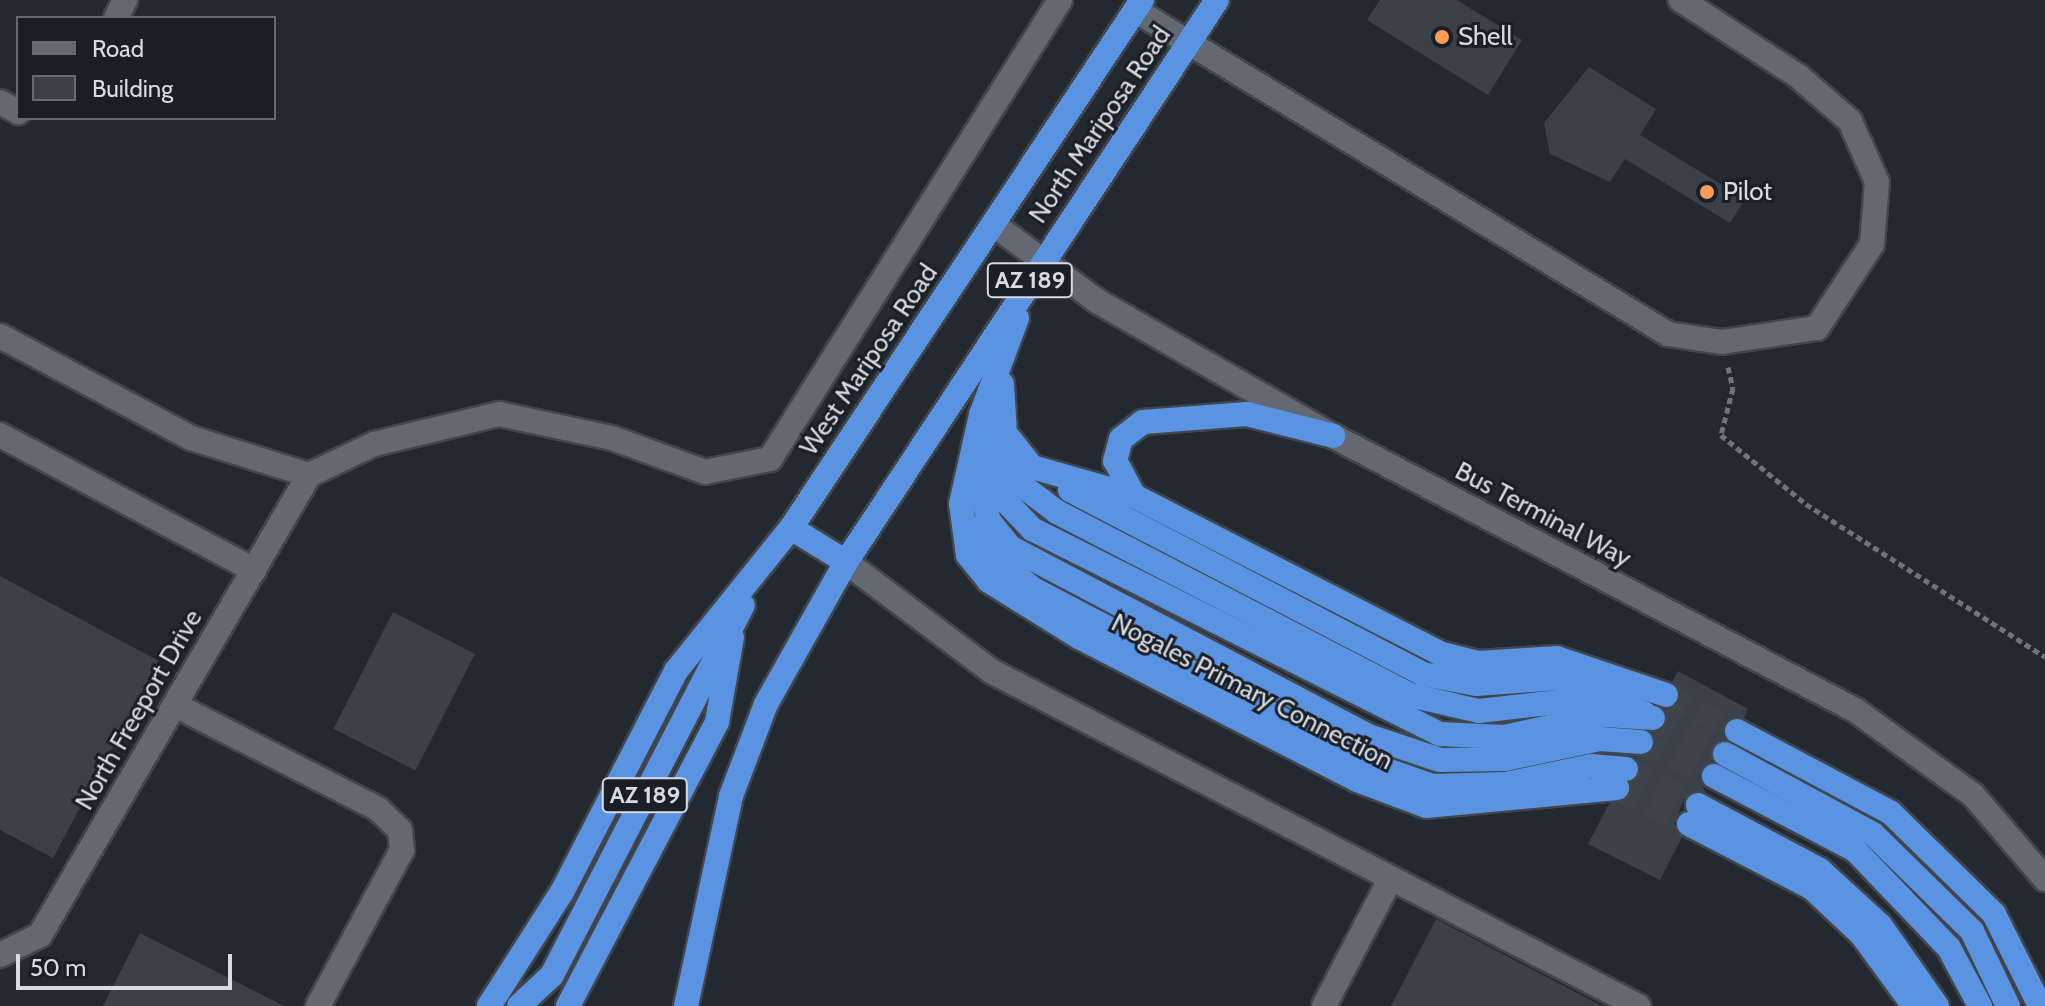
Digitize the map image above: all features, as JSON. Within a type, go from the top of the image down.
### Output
[{"type":"highway","name":"North Mariposa Road","points":[[846,562],[1217,0]]},
{"type":"highway","name":"North Mariposa Road","points":[[993,224],[1139,5]]},
{"type":"highway","name":"West Mariposa Road","points":[[791,528],[993,224]]},
{"type":"highway","name":"Nogales Primary Connection","points":[[1028,282],[966,477],[960,533],[989,581],[1022,607],[1357,780],[1426,806],[1621,779]]},
{"type":"highway","name":"Nogales Primary Connection","points":[[1018,316],[989,463],[989,521],[1010,547],[1368,736],[1440,760],[1505,759],[1600,739],[1641,742]]},
{"type":"highway","points":[[1134,496],[1115,461],[1121,439],[1143,422],[1247,414],[1333,436]]},
{"type":"highway","name":"Nogales Primary Connection","points":[[996,420],[1015,450],[1032,467],[1423,674],[1476,684],[1559,678],[1653,718],[1604,715],[1558,702],[1479,711],[1410,695],[1034,497],[1001,463],[996,420]]},
{"type":"highway","name":"Nogales Primary Connection","points":[[989,463],[997,492],[1032,529],[1390,715],[1440,734],[1504,737],[1604,715]]},
{"type":"highway","points":[[1032,467],[1134,496],[1439,653],[1478,663],[1557,658],[1666,695]]},
{"type":"highway","points":[[791,528],[846,562]]},
{"type":"highway","name":"AZ 189","points":[[489,1006],[562,892],[676,671],[758,574],[791,528]]},
{"type":"highway","name":"AZ 189","points":[[686,1006],[731,796],[766,704],[846,562]]},
{"type":"highway","name":"AZ 189","points":[[519,1006],[552,975],[758,574]]},
{"type":"highway","name":"AZ 189","points":[[568,1006],[587,981],[717,722],[733,622]]},
{"type":"highway","points":[[1737,731],[1891,813],[1994,914],[2040,1006]]},
{"type":"highway","points":[[1725,754],[1873,834],[1972,931],[2008,1006]]},
{"type":"highway","points":[[1714,776],[1855,850],[1949,948],[1980,1006]]},
{"type":"highway","points":[[1914,1006],[1862,935],[1812,888],[1694,815],[1820,870],[1880,925],[1937,1006]]},
{"type":"highway","points":[[587,981],[590,1006]]},
{"type":"street","points":[[0,336],[191,438],[309,475],[374,444],[499,414],[612,438],[705,472],[770,459],[1060,0]]},
{"type":"street","points":[[1139,5],[1187,46],[1668,334],[1722,342],[1817,328],[1872,244],[1877,182],[1850,121],[1798,76],[1681,0]]},
{"type":"street","name":"Bus Terminal Way","points":[[993,224],[1097,301],[1333,436],[1855,710],[1973,795],[2045,879]]},
{"type":"street","points":[[0,435],[254,570]]},
{"type":"street","name":"North Freeport Drive","points":[[0,955],[40,935],[309,475]]},
{"type":"street","points":[[846,562],[991,671],[1638,1006]]},
{"type":"street","points":[[175,705],[378,809],[400,830],[402,850],[318,1006]]},
{"type":"street","points":[[1324,1006],[1391,878]]},
{"type":"path","points":[[1722,342],[1733,388],[1721,435],[1806,504],[2045,657]]},
{"type":"building","points":[[1380,0],[1457,0],[1522,40],[1488,95],[1367,20]]},
{"type":"building","points":[[1589,67],[1656,109],[1640,135],[1745,199],[1730,223],[1625,159],[1610,182],[1550,154],[1544,123]]},
{"type":"building","points":[[0,576],[159,661],[53,858],[0,830]]},
{"type":"building","points":[[393,612],[475,654],[415,770],[334,729]]},
{"type":"building","points":[[1678,671],[1748,709],[1744,718],[1728,719],[1724,739],[1712,748],[1712,761],[1699,776],[1705,792],[1684,799],[1674,824],[1682,837],[1660,880],[1588,844],[1609,804],[1630,795],[1641,771],[1634,757],[1653,751],[1652,733],[1665,727],[1665,710],[1680,701],[1672,682]]},
{"type":"building","points":[[1436,919],[1602,1006],[1391,1006]]},
{"type":"building","points":[[140,933],[284,1006],[103,1006]]},
{"type":"tunnel","points":[[1666,695],[1737,731]]},
{"type":"tunnel","points":[[1653,718],[1725,754]]},
{"type":"tunnel","points":[[1641,742],[1714,776]]},
{"type":"tunnel","points":[[1626,769],[1698,805]]},
{"type":"tunnel","points":[[1617,788],[1689,824]]},
{"type":"place","name":"Shell","points":[[1442,37]]},
{"type":"place","name":"Pilot","points":[[1707,192]]}]
